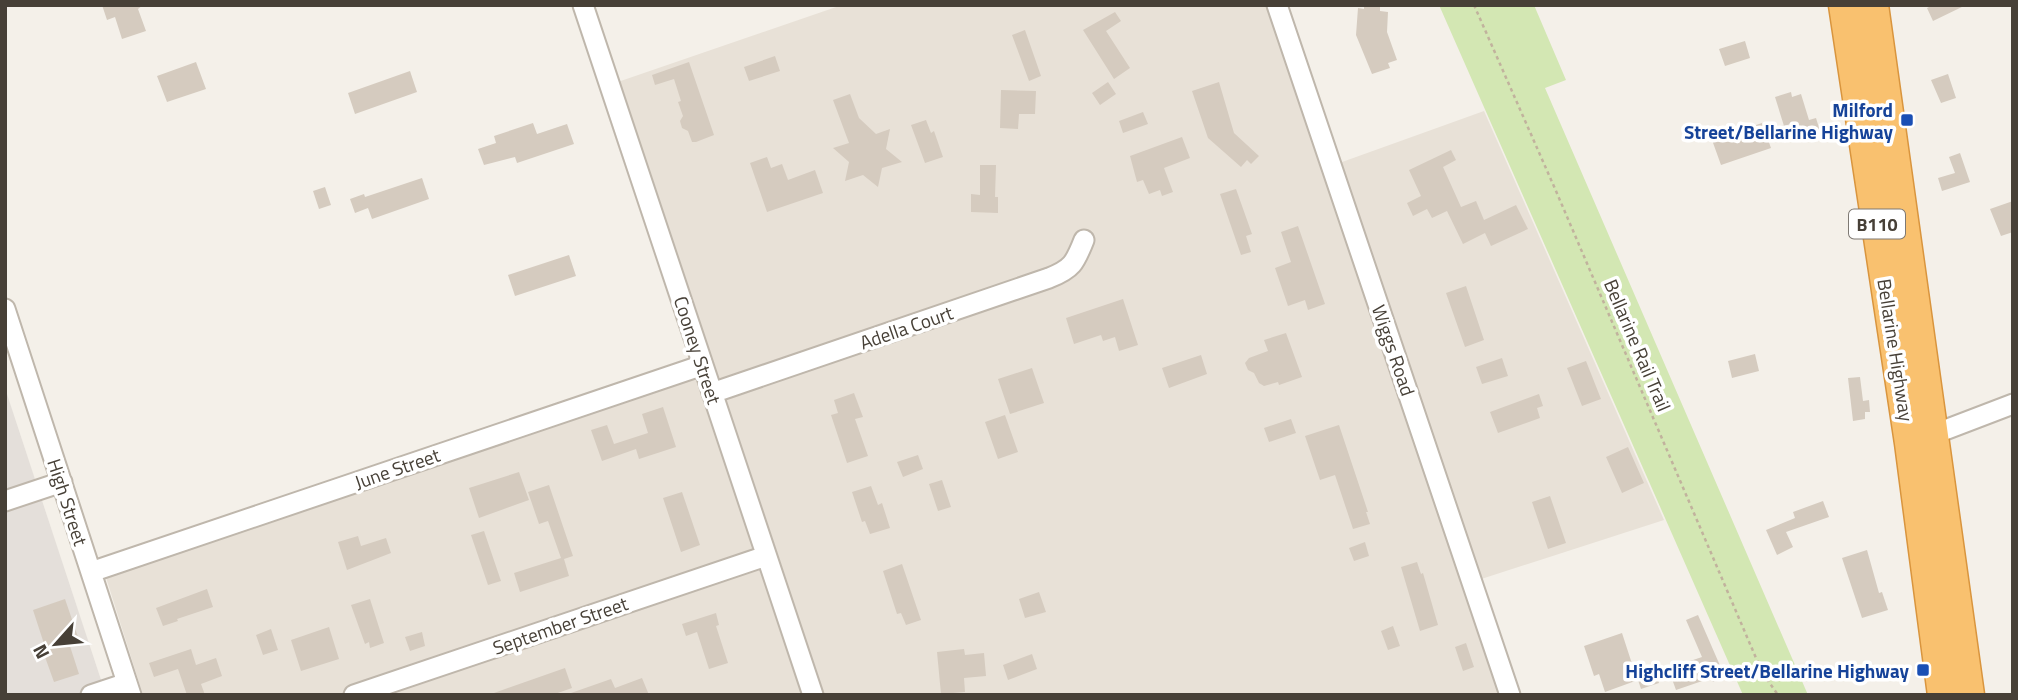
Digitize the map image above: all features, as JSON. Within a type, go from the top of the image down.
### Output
[{"type":"highway","name":"Bellarine Highway","points":[[1844,5],[1969,695]]},
{"type":"highway","name":"Bellarine Highway","points":[[1873,5],[1921,438],[1943,695]]},
{"type":"street","name":"Cooney Street","points":[[583,5],[813,695]]},
{"type":"street","name":"Wiggs Road","points":[[1278,5],[1510,695]]},
{"type":"street","name":"Adella Court","points":[[712,393],[1067,271],[1076,260],[1084,240]]},
{"type":"street","name":"High Street","points":[[5,309],[129,689]]},
{"type":"street","name":"June Street","points":[[91,572],[702,365]]},
{"type":"street","points":[[1921,438],[2013,404]]},
{"type":"street","points":[[5,501],[62,482]]},
{"type":"street","name":"September Street","points":[[354,695],[766,556]]},
{"type":"street","points":[[91,695],[129,689]]},
{"type":"path","name":"Bellarine Rail Trail","points":[[1474,5],[1762,672],[1777,695]]},
{"type":"shaded area","points":[[842,5],[1277,5],[1331,166],[1484,111],[1664,520],[1469,583],[1508,695],[143,695],[103,568],[702,365],[609,85]]},
{"type":"shaded area","points":[[5,388],[106,695],[5,695]]},
{"type":"green space","points":[[1439,5],[1534,5],[1566,80],[1545,88],[1808,695],[1743,695]]},
{"type":"building","points":[[102,5],[143,5],[138,9],[146,31],[122,39],[115,17],[107,20]]},
{"type":"building","points":[[1364,5],[1380,5],[1380,11],[1388,12],[1387,32],[1397,60],[1388,63],[1390,68],[1372,74],[1356,35],[1358,8],[1364,9]]},
{"type":"building","points":[[1933,5],[1966,5],[1933,21],[1927,8]]},
{"type":"building","points":[[1115,12],[1121,21],[1106,31],[1130,68],[1114,79],[1083,30]]},
{"type":"building","points":[[1025,30],[1041,76],[1029,81],[1012,35]]},
{"type":"building","points":[[1745,41],[1750,58],[1725,66],[1719,49]]},
{"type":"building","points":[[775,56],[780,71],[749,81],[744,67]]},
{"type":"building","points":[[196,62],[206,89],[167,102],[157,76]]},
{"type":"building","points":[[689,62],[714,135],[696,142],[692,142],[688,131],[682,128],[680,121],[683,116],[678,102],[681,101],[674,79],[655,85],[652,75]]},
{"type":"building","points":[[410,71],[417,92],[355,114],[348,93]]},
{"type":"building","points":[[1948,74],[1956,98],[1941,103],[1931,80]]},
{"type":"building","points":[[1108,82],[1116,94],[1100,105],[1092,93]]},
{"type":"building","points":[[1219,82],[1234,133],[1259,156],[1251,164],[1247,160],[1241,167],[1208,138],[1192,91]]},
{"type":"building","points":[[1001,90],[1036,91],[1035,114],[1019,114],[1018,129],[1000,128]]},
{"type":"building","points":[[1791,92],[1792,97],[1801,94],[1809,120],[1816,118],[1820,131],[1802,136],[1797,122],[1784,126],[1775,97]]},
{"type":"building","points":[[850,94],[859,118],[876,134],[890,129],[886,149],[902,162],[882,168],[878,187],[863,175],[845,181],[849,162],[833,148],[849,143],[833,100]]},
{"type":"building","points":[[1143,112],[1148,124],[1123,133],[1119,121]]},
{"type":"building","points":[[926,120],[931,133],[934,131],[943,157],[925,163],[911,125]]},
{"type":"building","points":[[533,123],[537,134],[567,124],[574,144],[517,163],[515,157],[484,165],[478,149],[496,143],[494,136]]},
{"type":"building","points":[[1762,123],[1771,148],[1721,165],[1712,140]]},
{"type":"building","points":[[1182,137],[1190,158],[1164,168],[1173,192],[1162,196],[1160,190],[1149,194],[1143,180],[1137,182],[1130,156]]},
{"type":"building","points":[[1451,150],[1456,160],[1443,167],[1461,207],[1476,201],[1484,220],[1516,205],[1528,229],[1491,246],[1485,233],[1463,244],[1447,211],[1432,218],[1427,209],[1413,216],[1407,203],[1421,196],[1409,170]]},
{"type":"building","points":[[1960,153],[1970,182],[1942,191],[1938,178],[1955,173],[1949,157]]},
{"type":"building","points":[[767,157],[771,168],[782,164],[788,180],[815,170],[823,193],[767,212],[750,163]]},
{"type":"building","points":[[980,165],[996,165],[995,197],[998,197],[998,213],[971,212],[971,194],[980,195]]},
{"type":"building","points":[[422,178],[429,199],[372,219],[368,208],[355,213],[350,199],[364,194],[365,197]]},
{"type":"building","points":[[325,187],[331,205],[319,209],[313,191]]},
{"type":"building","points":[[1236,189],[1252,234],[1246,236],[1251,252],[1241,255],[1220,194]]},
{"type":"building","points":[[2013,201],[2013,232],[2001,236],[1990,209]]},
{"type":"building","points":[[1298,226],[1325,304],[1308,310],[1305,300],[1288,306],[1275,268],[1291,262],[1281,232]]},
{"type":"building","points":[[569,255],[576,276],[515,296],[508,275]]},
{"type":"building","points":[[1466,286],[1484,340],[1465,347],[1446,293]]},
{"type":"building","points":[[1123,299],[1138,345],[1119,351],[1115,337],[1103,341],[1101,335],[1074,344],[1066,318]]},
{"type":"building","points":[[1286,333],[1302,377],[1279,385],[1278,382],[1264,386],[1259,383],[1254,373],[1248,370],[1245,363],[1249,358],[1268,351],[1264,340]]},
{"type":"building","points":[[1755,354],[1759,371],[1732,378],[1728,361]]},
{"type":"building","points":[[1201,355],[1207,374],[1169,388],[1162,368]]},
{"type":"building","points":[[1502,358],[1508,376],[1482,384],[1476,367]]},
{"type":"building","points":[[1586,361],[1601,399],[1582,406],[1567,368]]},
{"type":"building","points":[[1032,368],[1044,403],[1010,414],[998,379]]},
{"type":"building","points":[[1860,377],[1863,401],[1869,400],[1870,412],[1865,412],[1865,419],[1853,421],[1848,378]]},
{"type":"building","points":[[854,393],[863,417],[855,419],[868,456],[847,463],[831,415],[838,413],[834,400]]},
{"type":"building","points":[[1539,394],[1543,406],[1537,408],[1540,418],[1498,433],[1490,412]]},
{"type":"building","points":[[663,407],[676,447],[639,459],[636,449],[602,461],[591,430],[607,425],[614,444],[648,433],[642,414]]},
{"type":"building","points":[[1005,415],[1018,452],[998,459],[985,422]]},
{"type":"building","points":[[1291,419],[1296,433],[1269,442],[1264,428]]},
{"type":"building","points":[[1339,425],[1370,524],[1353,529],[1335,475],[1320,480],[1305,436]]},
{"type":"building","points":[[1628,447],[1644,483],[1622,493],[1606,457]]},
{"type":"building","points":[[918,455],[923,469],[903,477],[897,462]]},
{"type":"building","points":[[519,472],[529,500],[479,518],[469,488]]},
{"type":"building","points":[[942,480],[951,507],[938,511],[929,484]]},
{"type":"building","points":[[549,485],[573,556],[564,559],[569,576],[520,592],[514,573],[561,558],[548,521],[539,524],[528,492]]},
{"type":"building","points":[[871,486],[878,505],[882,503],[890,528],[870,534],[865,521],[862,522],[852,492]]},
{"type":"building","points":[[682,492],[700,545],[681,552],[663,498]]},
{"type":"building","points":[[1550,496],[1566,543],[1548,549],[1532,502]]},
{"type":"building","points":[[1823,501],[1829,517],[1786,532],[1793,547],[1777,555],[1766,530],[1795,518],[1793,512]]},
{"type":"building","points":[[484,531],[501,581],[488,585],[471,535]]},
{"type":"building","points":[[358,536],[361,546],[386,538],[391,553],[347,570],[338,542]]},
{"type":"building","points":[[1365,542],[1369,556],[1354,561],[1349,548]]},
{"type":"building","points":[[1867,550],[1879,593],[1882,592],[1888,610],[1862,618],[1842,558]]},
{"type":"building","points":[[1417,562],[1421,574],[1423,573],[1438,625],[1420,631],[1401,567]]},
{"type":"building","points":[[902,564],[921,620],[906,625],[901,613],[897,614],[883,571]]},
{"type":"building","points":[[207,589],[213,607],[163,626],[156,608]]},
{"type":"building","points":[[1039,592],[1046,612],[1025,618],[1019,599]]},
{"type":"building","points":[[65,599],[78,637],[68,640],[79,674],[54,682],[33,610]]},
{"type":"building","points":[[370,599],[384,643],[370,648],[369,642],[365,644],[351,605]]},
{"type":"building","points":[[716,613],[719,625],[716,626],[728,663],[709,669],[697,632],[686,636],[682,624]]},
{"type":"building","points":[[1698,615],[1725,677],[1713,682],[1711,678],[1676,690],[1672,679],[1684,674],[1681,664],[1702,657],[1686,620]]},
{"type":"building","points":[[1393,626],[1400,646],[1388,650],[1381,631]]},
{"type":"building","points":[[329,627],[339,659],[301,671],[291,640]]},
{"type":"building","points":[[271,629],[278,650],[263,655],[256,635]]},
{"type":"building","points":[[422,632],[425,646],[410,651],[405,637]]},
{"type":"building","points":[[1622,633],[1635,673],[1653,667],[1659,683],[1641,689],[1638,680],[1605,692],[1599,674],[1594,676],[1584,646]]},
{"type":"building","points":[[1466,643],[1474,667],[1463,671],[1455,647]]},
{"type":"building","points":[[191,649],[196,665],[216,658],[222,676],[201,684],[205,695],[187,695],[178,669],[154,677],[149,663]]},
{"type":"building","points":[[964,649],[965,655],[984,653],[986,676],[964,678],[965,692],[941,694],[937,652]]},
{"type":"building","points":[[1032,654],[1037,669],[1008,680],[1003,665]]},
{"type":"building","points":[[565,668],[572,688],[552,695],[494,695],[494,693]]},
{"type":"building","points":[[642,678],[649,695],[571,695],[611,679],[615,688]]},
{"type":"place","name":"Milford Street/Bellarine Highway","points":[[1907,120]]},
{"type":"place","name":"Highcliff Street/Bellarine Highway","points":[[1923,670]]}]
